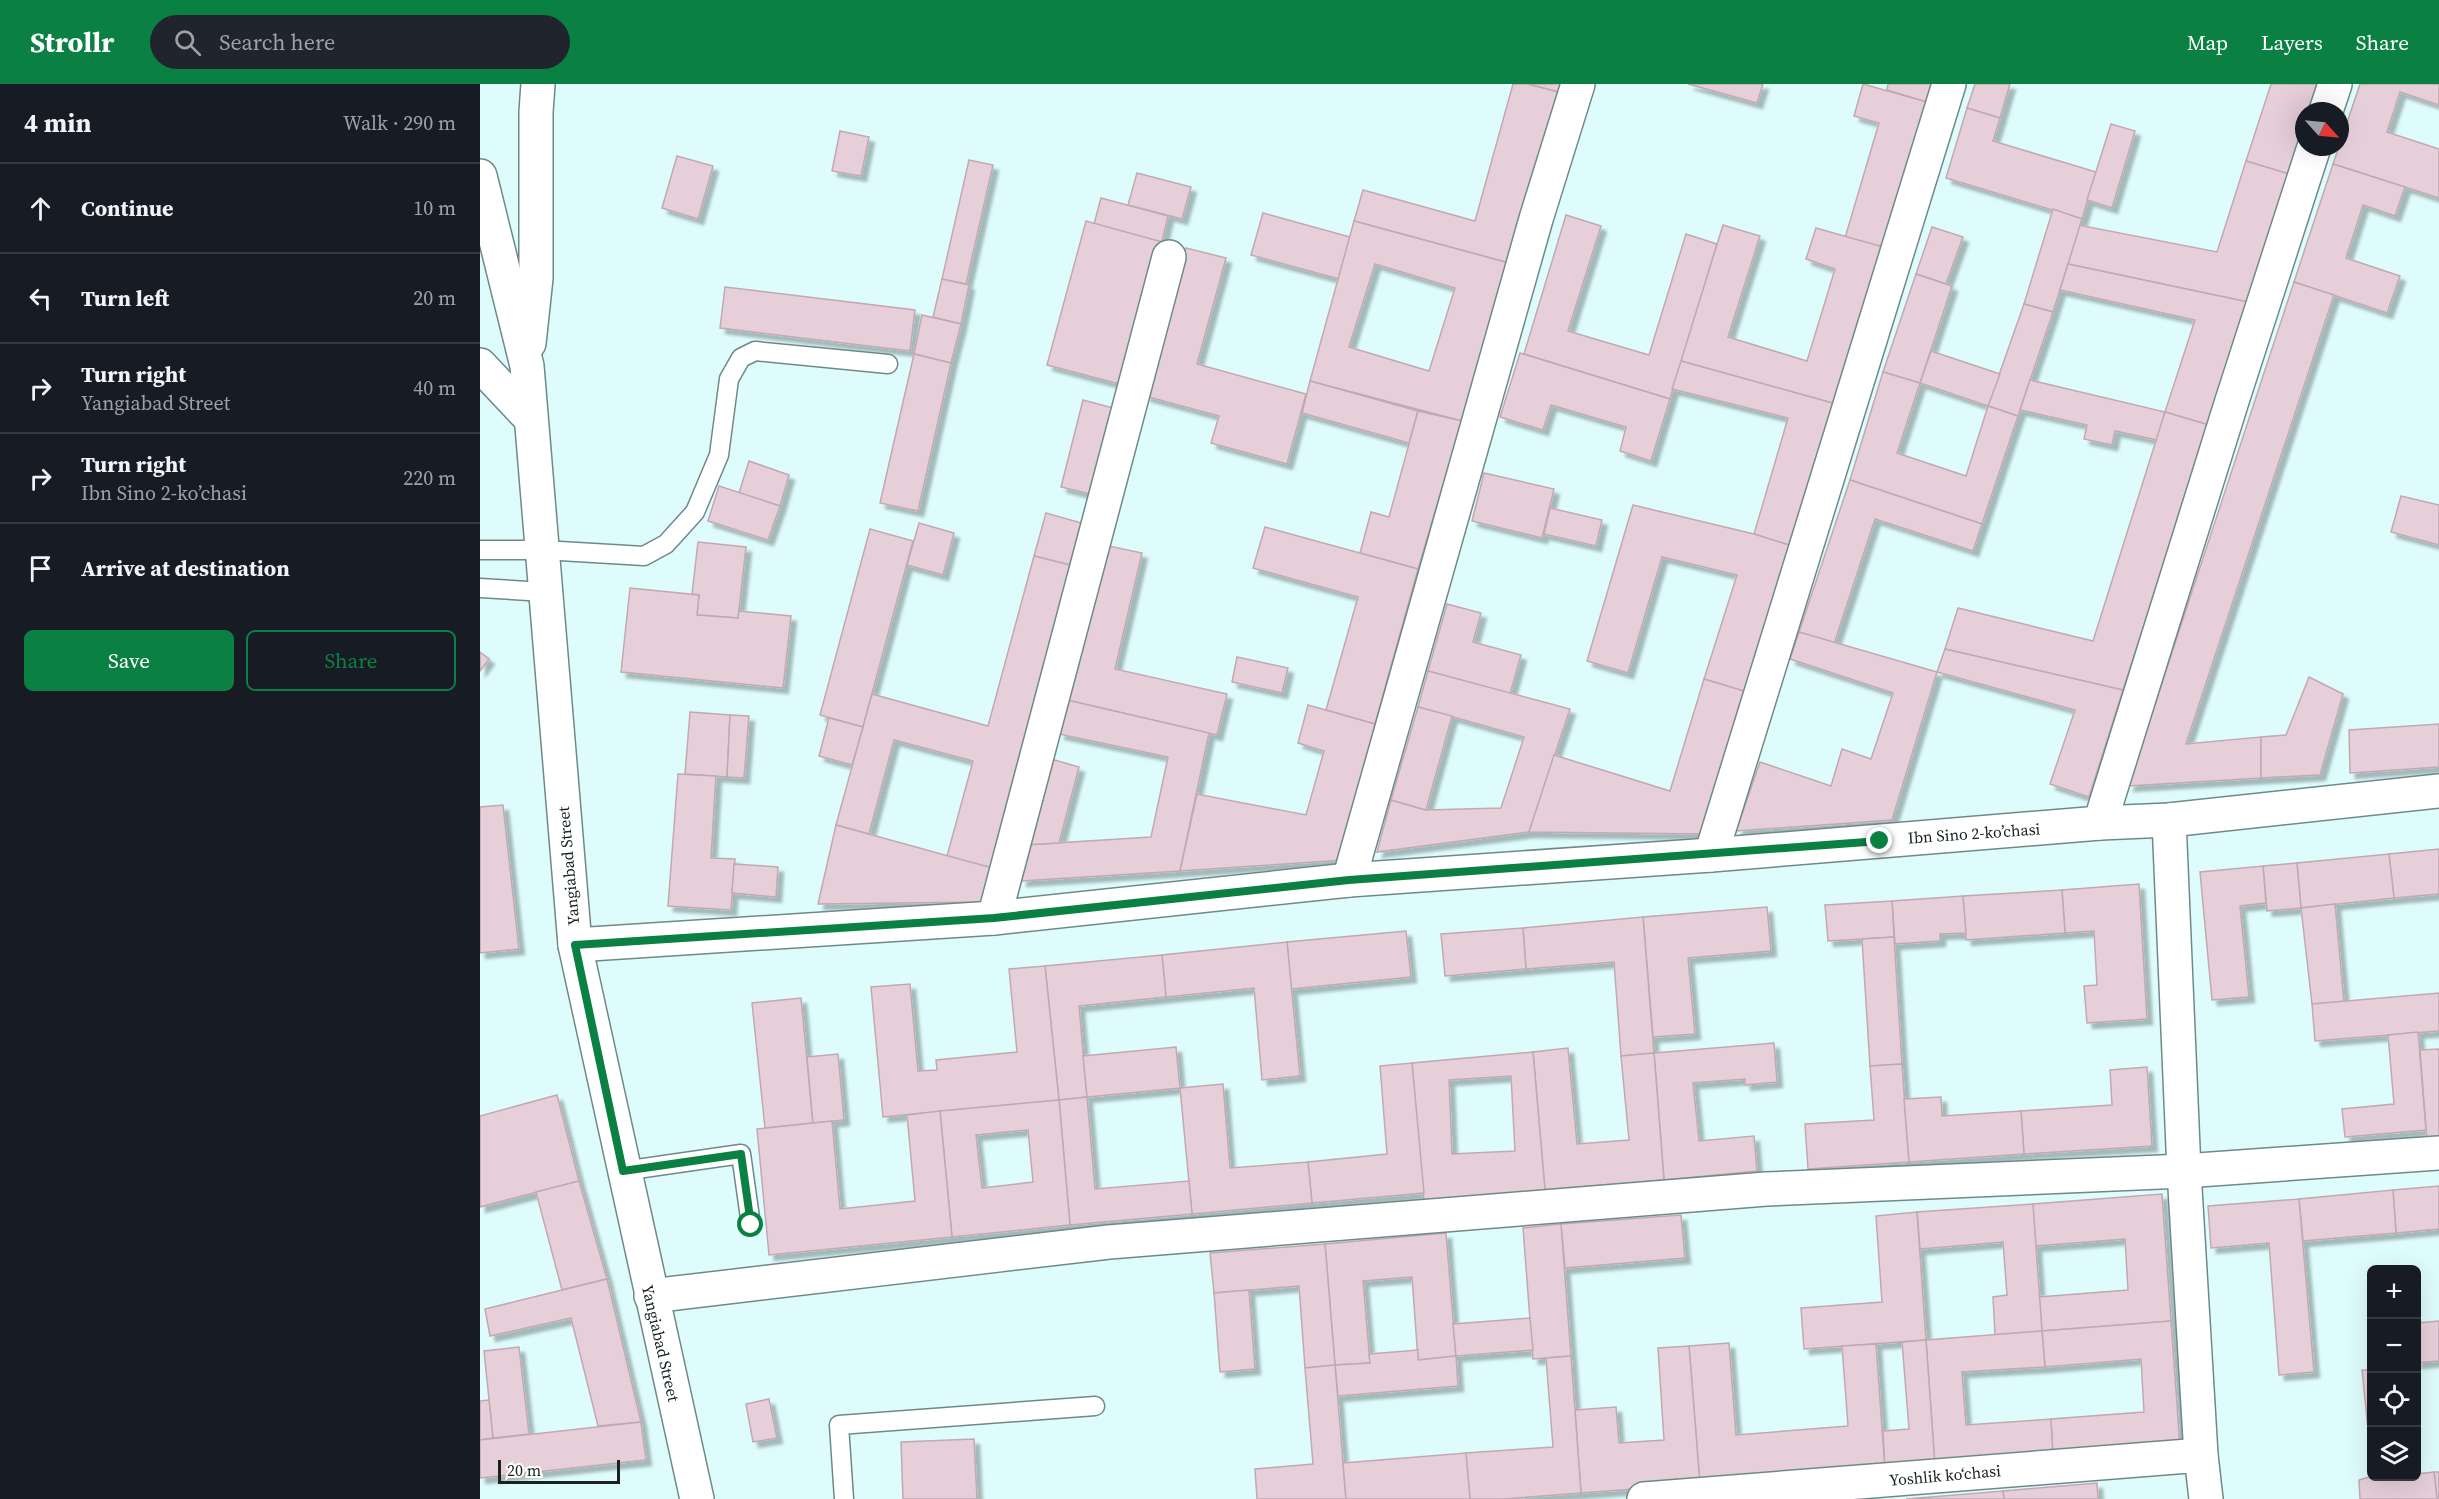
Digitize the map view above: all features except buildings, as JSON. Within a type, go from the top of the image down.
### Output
[{"type":"main road","points":[[527,366],[536,278],[538,84]]},
{"type":"main road","points":[[1349,880],[1532,230],[1578,84]]},
{"type":"main road","points":[[1711,855],[1949,84]]},
{"type":"main road","points":[[2329,102],[2335,84]]},
{"type":"main road","points":[[2100,823],[2311,156]]},
{"type":"main road","points":[[480,176],[527,366]]},
{"type":"main road","points":[[994,918],[1169,257]]},
{"type":"main road","points":[[480,365],[530,418]]},
{"type":"main road","name":"Yangiabad Street","points":[[527,366],[575,945],[696,1499]]},
{"type":"main road","name":"Ibn Sino 2-koʼchasi","points":[[575,945],[994,918],[1349,880],[1711,855],[2100,823],[2169,820],[2439,791]]},
{"type":"main road","points":[[2169,820],[2184,1171],[2201,1455],[2206,1499]]},
{"type":"main road","points":[[651,1296],[1110,1242],[1766,1189],[2184,1171],[2439,1153]]},
{"type":"main road","name":"Yoshlik koʻchasi","points":[[1644,1499],[2201,1455]]},
{"type":"lane","points":[[480,550],[543,550],[644,556],[666,544],[695,513],[718,455],[729,379],[741,358],[755,351],[888,364]]},
{"type":"lane","points":[[480,588],[544,592]]},
{"type":"lane","points":[[623,1171],[741,1154],[751,1225]]},
{"type":"lane","points":[[844,1499],[839,1425],[1095,1406]]},
{"type":"route","points":[[751,1225],[741,1154],[623,1171],[575,945],[994,918],[1349,880],[1880,841]]}]
